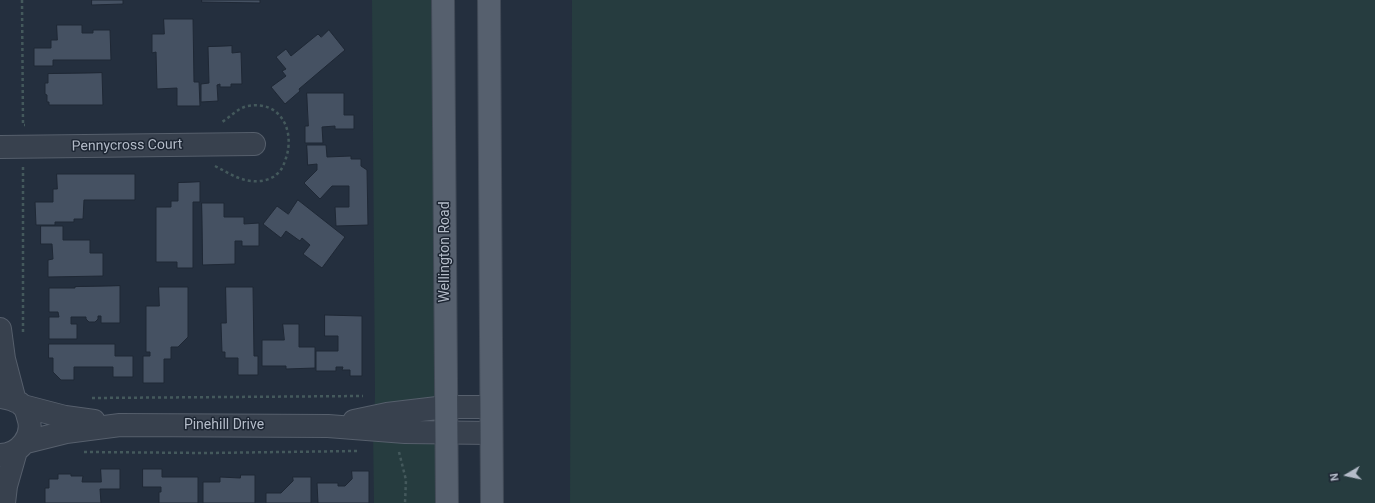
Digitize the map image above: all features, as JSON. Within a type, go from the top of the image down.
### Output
[{"type":"main road","name":"Wellington Road","points":[[443,0],[447,503]]},
{"type":"main road","points":[[489,0],[492,503]]},
{"type":"street","name":"Pennycross Court","points":[[0,147],[254,144]]},
{"type":"street","points":[[0,329],[4,358],[13,401],[29,420],[30,430],[14,449],[4,503]]},
{"type":"street","name":"Pinehill Drive","points":[[13,401],[65,417],[120,425]]},
{"type":"street","name":"Pinehill Drive","points":[[328,426],[387,414],[446,407],[491,407]]},
{"type":"street","name":"Pinehill Drive","points":[[14,449],[66,432],[120,425],[328,426],[405,432],[491,433]]},
{"type":"path","points":[[22,0],[23,125]]},
{"type":"path","points":[[23,166],[24,336]]},
{"type":"path","points":[[89,398],[366,396]]},
{"type":"path","points":[[80,452],[208,453],[360,451]]},
{"type":"path","points":[[399,451],[406,480],[405,503]]},
{"type":"green space","points":[[372,0],[443,0],[446,407],[374,425],[375,394]]},
{"type":"green space","points":[[572,0],[1375,0],[1375,503],[570,503]]},
{"type":"green space","points":[[373,429],[447,432],[447,503],[374,503]]},
{"type":"building","points":[[92,0],[123,0],[123,4],[92,5]]},
{"type":"building","points":[[202,0],[260,0],[260,3],[202,2]]},
{"type":"building","points":[[164,19],[193,19],[194,82],[199,82],[200,106],[177,106],[177,88],[157,89],[156,52],[152,53],[152,34],[164,34]]},
{"type":"building","points":[[57,25],[82,25],[82,33],[93,33],[93,30],[110,30],[111,60],[53,60],[53,66],[34,66],[34,48],[51,48],[51,40],[57,40]]},
{"type":"building","points":[[329,30],[345,50],[299,89],[300,91],[285,104],[271,87],[286,76],[282,71],[286,69],[276,57],[286,49],[291,56],[318,34],[321,37]]},
{"type":"building","points":[[232,46],[232,53],[241,52],[242,84],[231,84],[231,87],[220,87],[220,84],[217,85],[218,101],[201,102],[201,84],[209,83],[208,47]]},
{"type":"building","points":[[102,73],[103,105],[49,105],[49,102],[47,102],[45,83],[48,83],[48,74]]},
{"type":"building","points":[[307,93],[344,93],[344,115],[354,115],[354,129],[335,129],[335,126],[322,127],[323,143],[305,143],[305,126],[308,126]]},
{"type":"building","points":[[307,145],[326,145],[327,157],[351,156],[351,159],[361,159],[361,166],[367,170],[368,225],[336,226],[335,207],[349,207],[349,186],[332,186],[320,199],[304,183],[317,170],[317,164],[308,165]]},
{"type":"building","points":[[57,174],[135,174],[135,200],[84,200],[83,219],[74,219],[74,222],[55,222],[55,225],[36,225],[35,202],[53,202],[53,189],[57,189]]},
{"type":"building","points":[[200,182],[200,202],[193,202],[193,268],[177,268],[177,262],[156,262],[156,207],[171,207],[171,201],[178,201],[178,183]]},
{"type":"building","points":[[298,200],[345,237],[322,268],[303,254],[310,245],[302,238],[300,241],[286,231],[281,238],[263,224],[277,206],[288,214]]},
{"type":"building","points":[[202,203],[224,203],[224,217],[244,217],[244,224],[259,223],[259,246],[242,246],[242,241],[235,241],[235,264],[203,265]]},
{"type":"building","points":[[41,226],[63,226],[63,240],[90,240],[90,253],[103,253],[103,276],[48,277],[48,260],[53,259],[52,244],[41,244]]},
{"type":"building","points":[[120,286],[120,323],[101,323],[101,316],[98,316],[98,319],[95,322],[89,322],[86,317],[71,317],[71,324],[77,324],[77,339],[49,339],[49,317],[59,317],[58,312],[49,312],[49,288]]},
{"type":"building","points":[[159,287],[188,287],[188,337],[178,347],[171,347],[171,359],[164,359],[164,383],[143,383],[143,356],[150,356],[150,352],[146,352],[146,306],[159,306]]},
{"type":"building","points":[[226,287],[253,287],[254,356],[258,356],[258,375],[238,375],[238,358],[225,358],[225,352],[222,352],[221,323],[226,323]]},
{"type":"building","points":[[325,315],[362,316],[362,376],[350,376],[350,370],[342,370],[343,367],[336,367],[336,371],[316,371],[316,351],[338,351],[338,336],[325,336]]},
{"type":"building","points":[[283,324],[299,324],[299,347],[315,347],[315,368],[286,369],[286,366],[262,366],[262,340],[284,340]]},
{"type":"building","points":[[49,344],[115,344],[115,356],[133,356],[133,377],[113,377],[113,367],[74,367],[74,380],[61,380],[53,372],[53,358],[49,358]]},
{"type":"building","points":[[101,469],[120,469],[120,489],[100,489],[101,503],[45,503],[45,488],[49,488],[49,479],[58,479],[58,474],[71,474],[71,476],[83,476],[82,482],[101,482]]},
{"type":"building","points":[[143,469],[162,469],[162,477],[198,477],[198,503],[159,503],[159,492],[161,492],[161,487],[143,487]]},
{"type":"building","points":[[352,471],[369,471],[369,503],[318,503],[317,483],[338,483],[338,486],[345,486],[352,479]]},
{"type":"building","points":[[241,475],[255,475],[255,503],[203,503],[203,482],[220,482],[220,477],[240,478]]},
{"type":"building","points":[[293,477],[311,477],[311,503],[266,503],[266,493],[281,493],[293,481]]}]
